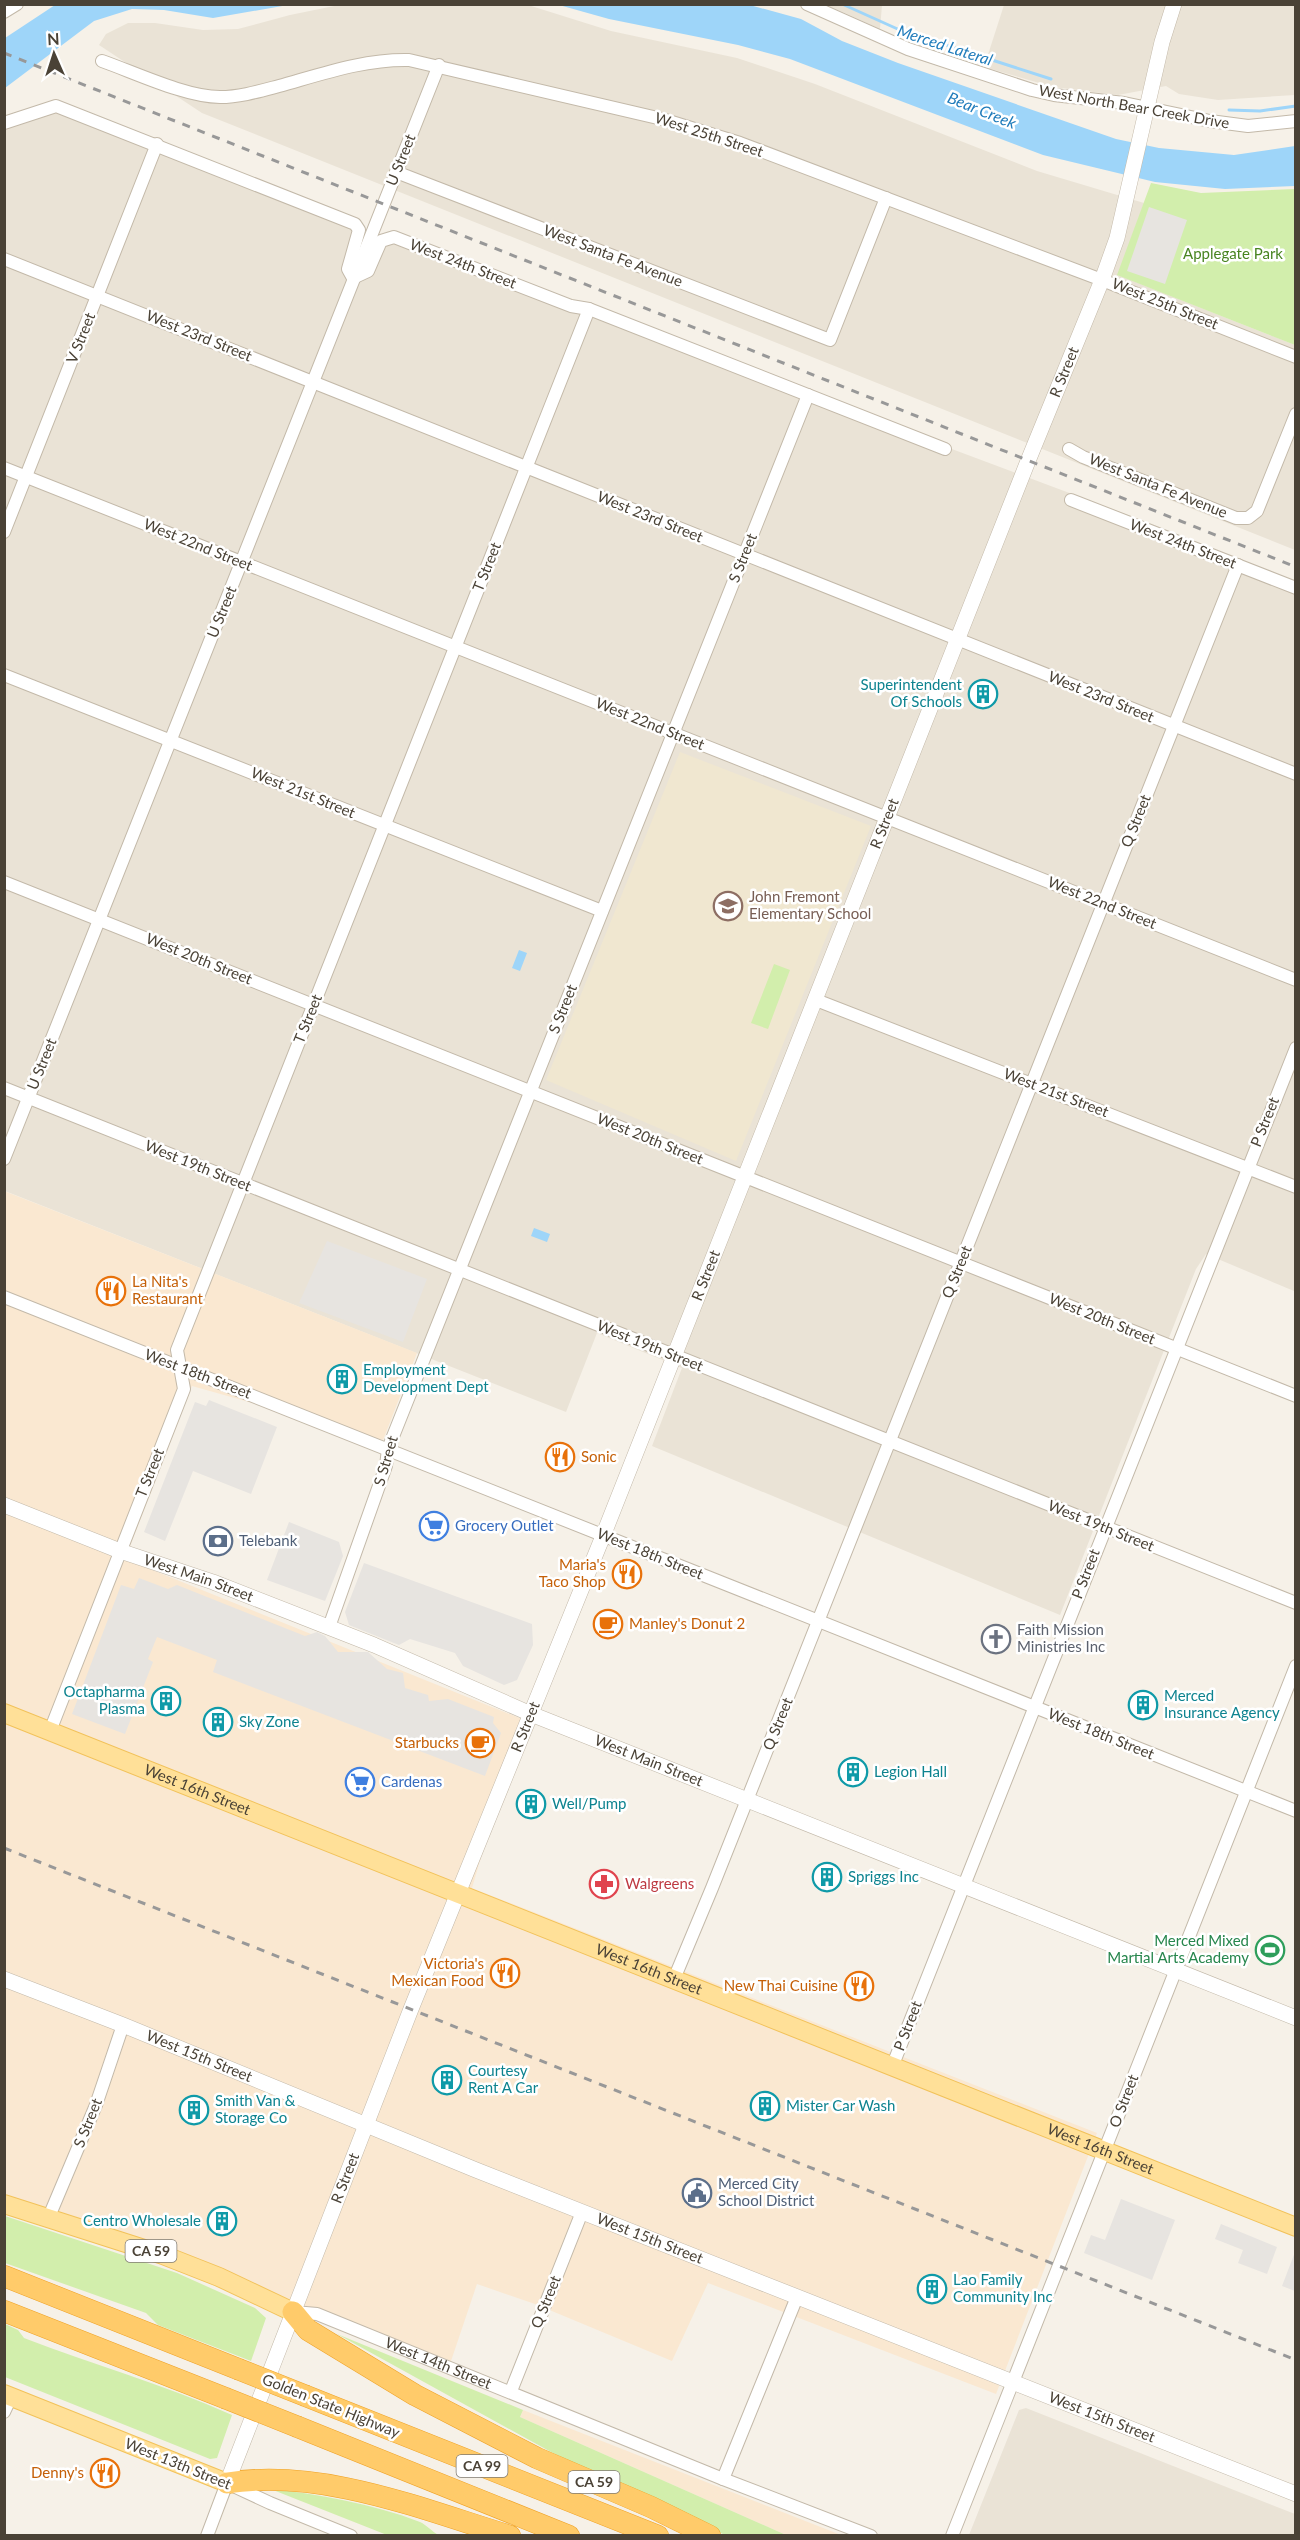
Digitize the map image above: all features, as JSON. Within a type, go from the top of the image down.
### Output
[{"type":"highway","name":"Golden State Highway","points":[[4,2276],[658,2535]]},
{"type":"highway","name":"CA 99","points":[[4,2311],[569,2535]]},
{"type":"highway","name":"CA 59","points":[[293,2312],[308,2330],[415,2395],[537,2458],[710,2535]]},
{"type":"highway","points":[[227,2483],[253,2478],[339,2487],[510,2535]]},
{"type":"main road","name":"West 16th Street","points":[[4,1713],[1296,2227]]},
{"type":"main road","name":"West 14th Street","points":[[4,2204],[163,2255],[219,2277],[293,2312]]},
{"type":"main road","name":"West 13th Street","points":[[6,2401],[227,2483]]},
{"type":"street","points":[[4,12],[17,4]]},
{"type":"street","name":"West North Bear Creek Drive","points":[[807,4],[908,49],[1032,90],[1054,95],[1124,103],[1145,117],[1248,126],[1296,121]]},
{"type":"street","name":"R Street","points":[[207,2535],[366,2126],[1102,280],[1128,195],[1162,42],[1174,4]]},
{"type":"street","name":"West 25th Street","points":[[102,61],[196,94],[220,97],[248,94],[362,63],[385,59],[439,65],[701,130],[740,143],[1102,280],[1296,357]]},
{"type":"street","name":"U Street","points":[[4,1159],[439,65]]},
{"type":"street","points":[[4,123],[56,106],[158,144],[355,224],[359,230],[359,236],[348,269],[353,278]]},
{"type":"street","name":"V Street","points":[[4,532],[158,144]]},
{"type":"street","name":"West Santa Fe Avenue","points":[[396,172],[830,340],[886,198]]},
{"type":"street","name":"West 24th Street","points":[[353,278],[368,271],[381,241],[394,237],[571,306],[589,309],[945,449]]},
{"type":"street","name":"West 23rd Street","points":[[4,259],[1296,774]]},
{"type":"street","name":"T Street","points":[[50,1731],[184,1389],[177,1350],[589,309]]},
{"type":"street","name":"S Street","points":[[329,1627],[386,1466],[388,1449],[808,395]]},
{"type":"street","name":"West Santa Fe Avenue","points":[[1069,449],[1083,457],[1236,518],[1248,518],[1257,511],[1296,414]]},
{"type":"street","name":"West 22nd Street","points":[[4,468],[1296,980]]},
{"type":"street","name":"West 24th Street","points":[[1071,500],[1296,588]]},
{"type":"street","name":"Q Street","points":[[674,1979],[819,1621],[1238,565]]},
{"type":"street","name":"West 21st Street","points":[[4,675],[602,911]]},
{"type":"street","name":"West 20th Street","points":[[4,882],[1296,1396]]},
{"type":"street","name":"West 21st Street","points":[[816,1000],[1296,1187]]},
{"type":"street","name":"P Street","points":[[892,2067],[1246,1168],[1296,1048]]},
{"type":"street","name":"West 19th Street","points":[[4,1088],[1296,1603]]},
{"type":"street","name":"West 18th Street","points":[[4,1297],[1296,1811]]},
{"type":"street","name":"West Main Street","points":[[4,1505],[120,1551],[213,1582],[329,1627],[531,1714],[1296,2018]]},
{"type":"street","name":"O Street","points":[[952,2535],[1296,1666]]},
{"type":"street","name":"West 15th Street","points":[[4,1980],[123,2025],[366,2126],[1013,2384],[1296,2494]]},
{"type":"street","name":"S Street","points":[[48,2219],[96,2105],[123,2025]]},
{"type":"street","name":"Q Street","points":[[511,2391],[582,2212]]},
{"type":"street","points":[[723,2480],[797,2297]]},
{"type":"street","name":"West 14th Street","points":[[293,2312],[317,2314],[511,2391],[723,2480],[871,2535]]},
{"type":"street","name":"West 13th Street","points":[[227,2483],[270,2503],[351,2535]]},
{"type":"shaded area","points":[[339,5],[528,5],[611,31],[737,58],[815,84],[1037,171],[1144,203],[1118,275],[1295,345],[1295,550],[202,113],[99,45],[106,34],[128,23],[155,23],[203,30],[238,29]]},
{"type":"shaded area","points":[[825,5],[882,5],[880,29],[845,13]]},
{"type":"shaded area","points":[[1004,5],[1295,5],[1295,95],[1218,100],[1179,94],[1166,86],[1118,95],[1053,87],[984,67]]},
{"type":"shaded area","points":[[57,111],[397,245],[580,314],[599,317],[1147,522],[1295,583],[1295,1288],[1294,1291],[1206,1254],[1196,1269],[1060,1615],[652,1446],[682,1368],[597,1333],[566,1412],[5,1191],[4,129]]},
{"type":"shaded area","points":[[1149,207],[1187,220],[1165,284],[1127,271]]},
{"type":"shaded area","name":"John Fremont Elementary School","points":[[680,752],[871,826],[736,1161],[546,1080]]},
{"type":"shaded area","points":[[4,1191],[417,1353],[383,1440],[192,1386],[125,1559],[522,1719],[472,1888],[1097,2133],[996,2394],[708,2283],[672,2361],[535,2304],[477,2284],[451,2361],[272,2293],[5,2208]]},
{"type":"shaded area","points":[[327,1241],[427,1279],[403,1342],[299,1303]]},
{"type":"shaded area","points":[[209,1400],[277,1427],[251,1494],[193,1471],[165,1541],[144,1532],[195,1402],[206,1406]]},
{"type":"shaded area","points":[[289,1522],[339,1542],[343,1556],[325,1601],[267,1580]]},
{"type":"shaded area","points":[[364,1563],[532,1624],[533,1645],[517,1680],[504,1685],[463,1666],[455,1653],[410,1639],[399,1645],[349,1625],[345,1612]]},
{"type":"shaded area","points":[[139,1578],[168,1589],[177,1585],[305,1636],[317,1632],[325,1636],[338,1652],[368,1652],[387,1669],[403,1673],[405,1688],[428,1695],[429,1701],[448,1699],[494,1717],[493,1723],[501,1733],[485,1776],[213,1672],[217,1660],[157,1637],[148,1659],[153,1662],[125,1734],[72,1714],[121,1585],[134,1589]]},
{"type":"shaded area","points":[[1121,2199],[1175,2220],[1152,2280],[1084,2253],[1091,2235],[1105,2240]]},
{"type":"shaded area","points":[[1221,2224],[1277,2247],[1267,2274],[1238,2263],[1243,2250],[1215,2239]]},
{"type":"shaded area","points":[[1296,2253],[1295,2291],[1282,2286]]},
{"type":"shaded area","points":[[1026,2408],[1295,2514],[1295,2535],[969,2535],[1019,2410]]},
{"type":"shaded area","points":[[523,2410],[841,2535],[786,2535],[520,2417]]},
{"type":"green space","name":"Applegate Park","points":[[1151,183],[1201,193],[1295,189],[1295,345],[1117,275]]},
{"type":"green space","points":[[774,964],[790,970],[768,1029],[751,1023]]},
{"type":"green space","points":[[5,2216],[177,2273],[255,2308],[266,2318],[251,2361],[158,2325],[146,2313],[5,2263]]},
{"type":"green space","points":[[5,2324],[18,2330],[24,2338],[181,2394],[232,2415],[217,2458],[210,2459],[5,2377]]},
{"type":"green space","points":[[337,2334],[523,2410],[520,2417],[786,2535],[725,2535],[551,2452]]},
{"type":"green space","points":[[268,2488],[326,2497],[383,2510],[420,2522],[439,2535],[387,2535]]},
{"type":"water","name":"Bear Creek","points":[[746,4],[801,19],[842,41],[898,63],[1116,139],[1159,148],[1234,155],[1295,146],[1295,186],[1225,189],[1155,182],[1043,155],[790,59],[738,45],[609,19],[559,5]]},
{"type":"water","points":[[55,5],[288,5],[213,18],[164,10],[132,9],[94,21],[5,88],[5,38]]},
{"type":"water","points":[[519,950],[527,953],[520,971],[512,968]]},
{"type":"water","points":[[534,1228],[550,1234],[547,1242],[531,1236]]},
{"type":"waterway","name":"Merced Lateral","points":[[842,4],[902,31],[1051,79]]},
{"type":"waterway","name":"Merced Lateral","points":[[1229,110],[1260,111],[1296,106]]},
{"type":"railway","points":[[4,53],[1296,567]]},
{"type":"railway","points":[[4,1848],[1296,2360]]},
{"type":"place","name":"Superintendent Of Schools","points":[[983,694]]},
{"type":"place","name":"John Fremont Elementary School","points":[[728,906]]},
{"type":"place","name":"La Nita's Restaurant","points":[[111,1291]]},
{"type":"place","name":"Employment Development Dept","points":[[342,1379]]},
{"type":"place","name":"Sonic","points":[[560,1457]]},
{"type":"place","name":"Grocery Outlet","points":[[434,1526]]},
{"type":"place","name":"Telebank","points":[[218,1541]]},
{"type":"place","name":"Maria's Taco Shop","points":[[627,1574]]},
{"type":"place","name":"Manley's Donut 2","points":[[608,1624]]},
{"type":"place","name":"Faith Mission Ministries Inc","points":[[996,1639]]},
{"type":"place","name":"Octapharma Plasma","points":[[166,1701]]},
{"type":"place","name":"Merced Insurance Agency","points":[[1143,1705]]},
{"type":"place","name":"Sky Zone","points":[[218,1722]]},
{"type":"place","name":"Starbucks","points":[[480,1743]]},
{"type":"place","name":"Legion Hall","points":[[853,1772]]},
{"type":"place","name":"Cardenas","points":[[360,1782]]},
{"type":"place","name":"Well/Pump","points":[[531,1804]]},
{"type":"place","name":"Spriggs Inc","points":[[827,1877]]},
{"type":"place","name":"Walgreens","points":[[604,1884]]},
{"type":"place","name":"Merced Mixed Martial Arts Academy","points":[[1270,1950]]},
{"type":"place","name":"Victoria's Mexican Food","points":[[505,1973]]},
{"type":"place","name":"New Thai Cuisine","points":[[859,1986]]},
{"type":"place","name":"Courtesy Rent A Car","points":[[447,2080]]},
{"type":"place","name":"Mister Car Wash","points":[[765,2106]]},
{"type":"place","name":"Smith Van & Storage Co","points":[[194,2110]]},
{"type":"place","name":"Merced City School District","points":[[697,2193]]},
{"type":"place","name":"Centro Wholesale","points":[[222,2221]]},
{"type":"place","name":"Lao Family Community Inc","points":[[932,2289]]},
{"type":"place","name":"Denny's","points":[[105,2473]]}]
